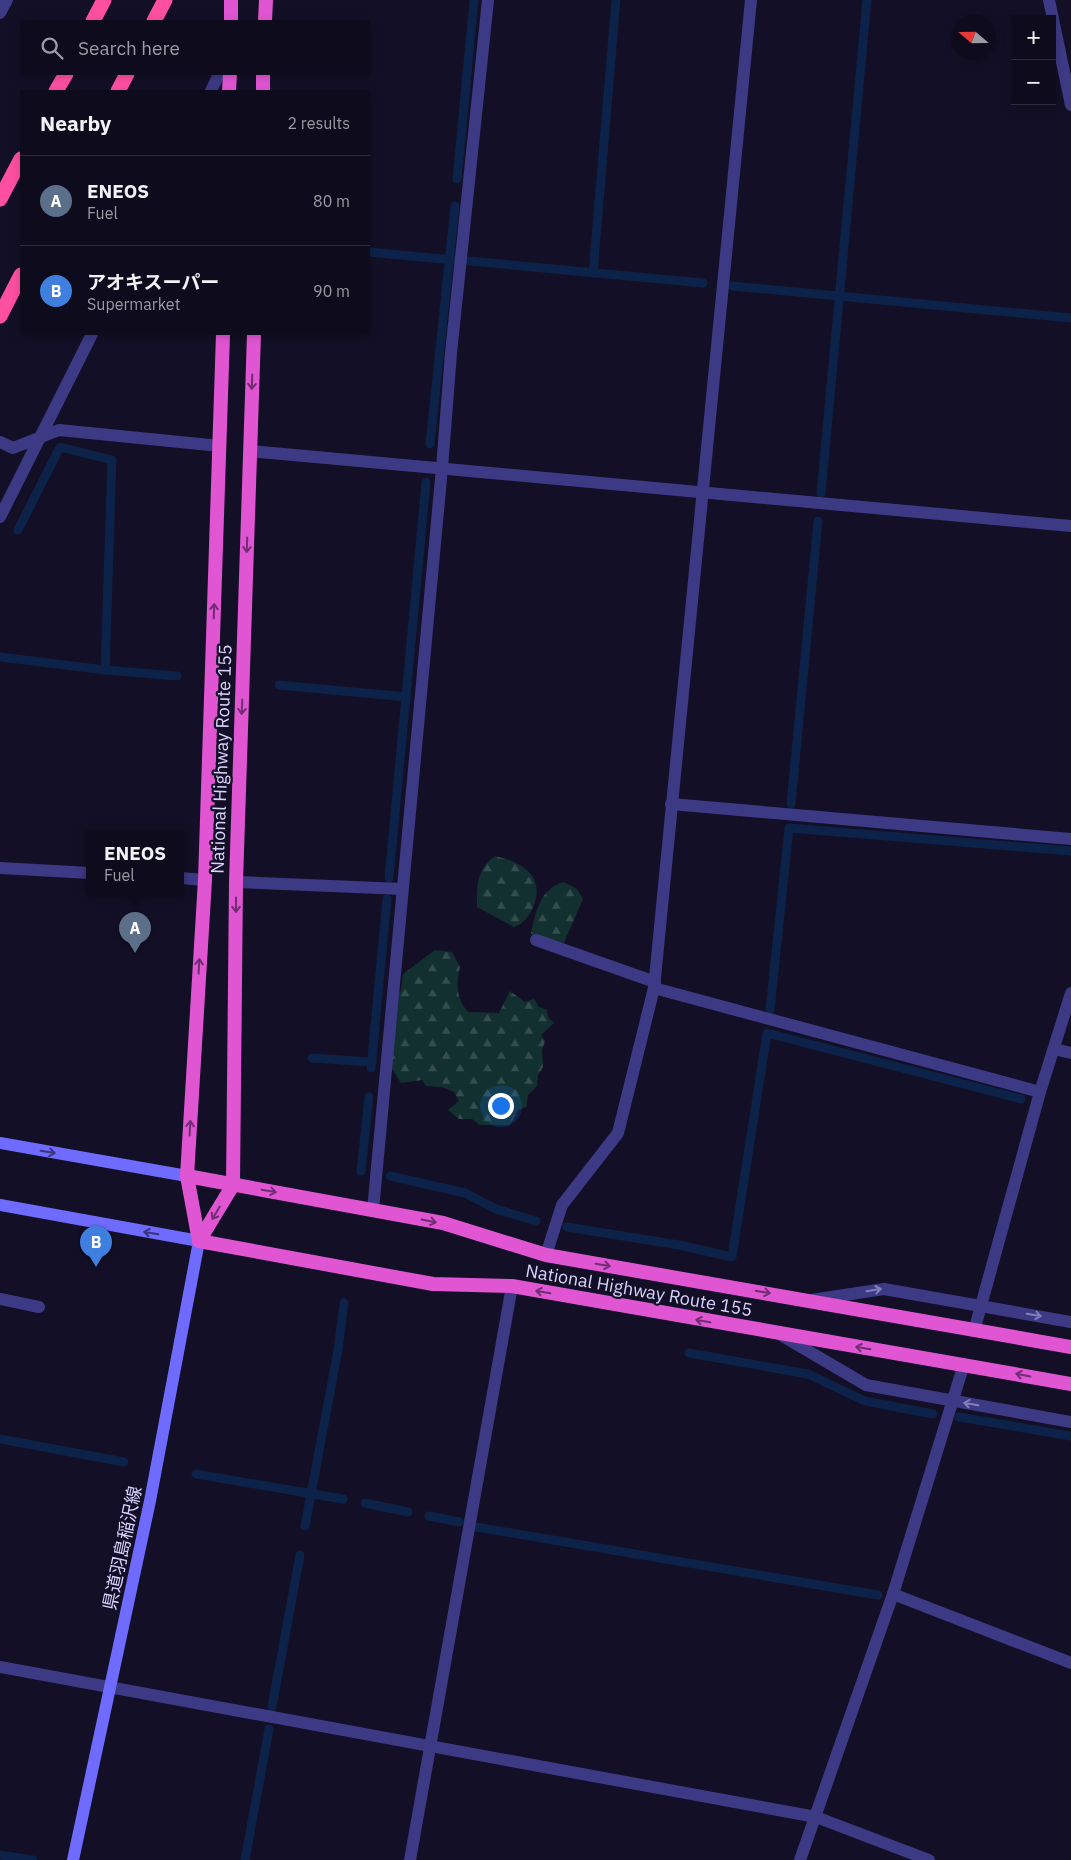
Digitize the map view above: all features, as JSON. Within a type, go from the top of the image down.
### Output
[{"type":"highway","points":[[94,20],[104,0]]},
{"type":"highway","points":[[155,20],[165,0]]},
{"type":"highway","points":[[231,0],[231,20]]},
{"type":"highway","points":[[265,20],[266,0]]},
{"type":"highway","points":[[57,90],[65,75]]},
{"type":"highway","points":[[119,90],[126,75]]},
{"type":"highway","points":[[229,90],[230,75]]},
{"type":"highway","points":[[263,90],[264,75]]},
{"type":"highway","points":[[0,200],[20,161]]},
{"type":"highway","points":[[0,316],[20,277]]},
{"type":"highway","name":"National Highway Route 155","points":[[223,335],[204,880],[187,1176],[199,1241],[433,1284],[512,1286],[781,1335],[964,1364],[1071,1384]]},
{"type":"highway","name":"National Highway Route 155","points":[[234,1185],[236,882],[254,335]]},
{"type":"highway","name":"National Highway Route 155","points":[[187,1176],[443,1223],[546,1255],[1071,1347]]},
{"type":"highway","points":[[199,1241],[234,1185]]},
{"type":"main road","points":[[0,1143],[187,1176]]},
{"type":"main road","points":[[0,1205],[199,1241]]},
{"type":"main road","name":"県道羽島稲沢線","points":[[73,1860],[112,1686],[150,1501],[199,1241]]},
{"type":"street","points":[[0,13],[7,0]]},
{"type":"street","points":[[373,1210],[451,353],[488,0]]},
{"type":"street","points":[[546,1255],[562,1205],[618,1133],[654,985],[751,0]]},
{"type":"street","points":[[1049,0],[1071,105]]},
{"type":"street","points":[[211,90],[219,75]]},
{"type":"street","points":[[0,517],[92,335]]},
{"type":"street","points":[[0,442],[13,448],[59,430],[220,446]]},
{"type":"street","points":[[250,451],[1071,526]]},
{"type":"street","points":[[671,804],[1071,839]]},
{"type":"street","points":[[0,868],[86,873]]},
{"type":"street","points":[[184,878],[204,880]]},
{"type":"street","points":[[236,882],[402,890]]},
{"type":"street","points":[[536,940],[654,985],[1040,1092]]},
{"type":"street","points":[[974,1331],[1040,1092],[1071,993]]},
{"type":"street","points":[[1054,1050],[1071,1053]]},
{"type":"street","points":[[410,1860],[512,1286]]},
{"type":"street","points":[[808,1300],[884,1288],[1071,1322]]},
{"type":"street","points":[[0,1299],[39,1308]]},
{"type":"street","points":[[781,1335],[866,1386],[1071,1422]]},
{"type":"street","points":[[800,1860],[893,1594],[964,1364]]},
{"type":"street","points":[[893,1594],[1071,1664]]},
{"type":"street","points":[[0,1667],[112,1686],[430,1747],[816,1817],[929,1860]]},
{"type":"green space","points":[[495,856],[522,866],[533,878],[536,886],[537,895],[531,912],[518,926],[514,927],[477,907],[478,885],[481,873]]},
{"type":"green space","points":[[564,882],[577,889],[583,899],[563,945],[544,944],[531,934],[537,909],[544,895],[549,890]]},
{"type":"green space","points":[[435,950],[452,952],[460,967],[458,991],[461,1001],[468,1012],[499,1013],[510,991],[525,1002],[534,999],[539,1007],[547,1010],[548,1017],[554,1023],[541,1035],[545,1041],[542,1050],[543,1067],[538,1075],[537,1086],[528,1095],[526,1107],[518,1110],[510,1125],[480,1125],[472,1119],[459,1119],[448,1110],[459,1101],[454,1092],[442,1087],[426,1086],[422,1080],[401,1083],[386,1060],[393,1002],[401,990],[403,974]]},
{"type":"waterway","points":[[457,179],[474,0]]},
{"type":"waterway","points":[[593,273],[616,0]]},
{"type":"waterway","points":[[821,493],[867,0]]},
{"type":"waterway","points":[[430,444],[455,206]]},
{"type":"waterway","points":[[370,252],[453,260]]},
{"type":"waterway","points":[[469,261],[703,283]]},
{"type":"waterway","points":[[732,286],[1071,318]]},
{"type":"waterway","points":[[18,530],[60,447],[112,460],[105,670],[177,676]]},
{"type":"waterway","points":[[389,878],[426,482]]},
{"type":"waterway","points":[[791,804],[818,521]]},
{"type":"waterway","points":[[0,657],[105,670]]},
{"type":"waterway","points":[[279,685],[407,697]]},
{"type":"waterway","points":[[770,1010],[789,828],[1071,851]]},
{"type":"waterway","points":[[371,1068],[387,899]]},
{"type":"waterway","points":[[567,1227],[679,1245],[732,1257],[767,1033],[1021,1099]]},
{"type":"waterway","points":[[312,1058],[372,1062]]},
{"type":"waterway","points":[[361,1171],[369,1097]]},
{"type":"waterway","points":[[390,1176],[465,1193],[496,1209],[536,1221]]},
{"type":"waterway","points":[[305,1526],[338,1350],[344,1303]]},
{"type":"waterway","points":[[689,1353],[808,1374],[865,1401],[933,1414]]},
{"type":"waterway","points":[[959,1417],[1071,1436]]},
{"type":"waterway","points":[[0,1439],[124,1462]]},
{"type":"waterway","points":[[196,1474],[343,1499]]},
{"type":"waterway","points":[[365,1503],[408,1512]]},
{"type":"waterway","points":[[429,1516],[459,1522]]},
{"type":"waterway","points":[[476,1527],[878,1595]]},
{"type":"waterway","points":[[272,1707],[300,1555]]},
{"type":"waterway","points":[[245,1860],[269,1729]]},
{"type":"waterway","points":[[0,1855],[33,1860]]},
{"type":"place","name":"ENEOS","points":[[135,953]]},
{"type":"place","name":"アオキスーパー","points":[[96,1267]]}]
